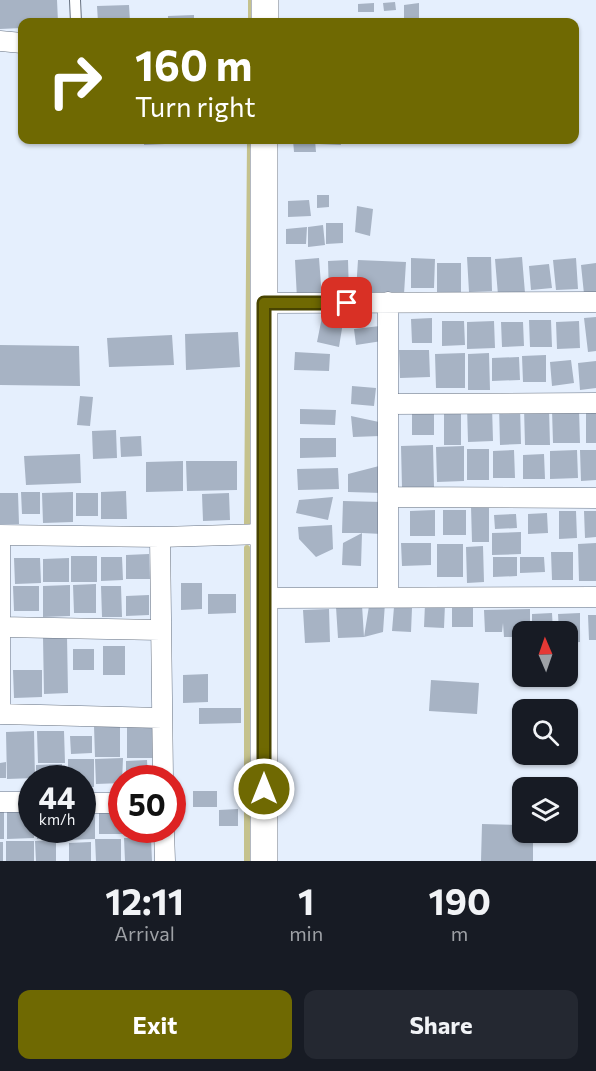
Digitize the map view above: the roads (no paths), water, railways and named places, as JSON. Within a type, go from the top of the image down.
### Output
[{"type":"main road","points":[[265,0],[265,18]]},
{"type":"main road","points":[[264,144],[264,861]]},
{"type":"street","points":[[0,41],[18,43]]},
{"type":"street","points":[[264,303],[596,302]]},
{"type":"street","points":[[388,303],[388,597]]},
{"type":"street","points":[[388,404],[596,403]]},
{"type":"street","points":[[388,497],[596,498]]},
{"type":"street","points":[[0,535],[160,537],[265,534]]},
{"type":"street","points":[[160,537],[163,765]]},
{"type":"street","points":[[0,542],[2,627],[0,708]]},
{"type":"street","points":[[265,598],[596,597]]},
{"type":"street","points":[[2,627],[160,630]]},
{"type":"street","points":[[0,714],[162,718]]},
{"type":"street","points":[[0,802],[18,802]]},
{"type":"street","points":[[164,843],[165,861]]},
{"type":"lane","points":[[75,0],[76,18]]},
{"type":"waterway","points":[[251,0],[251,18]]},
{"type":"waterway","points":[[247,525],[250,144]]},
{"type":"waterway","points":[[247,548],[247,861]]}]
